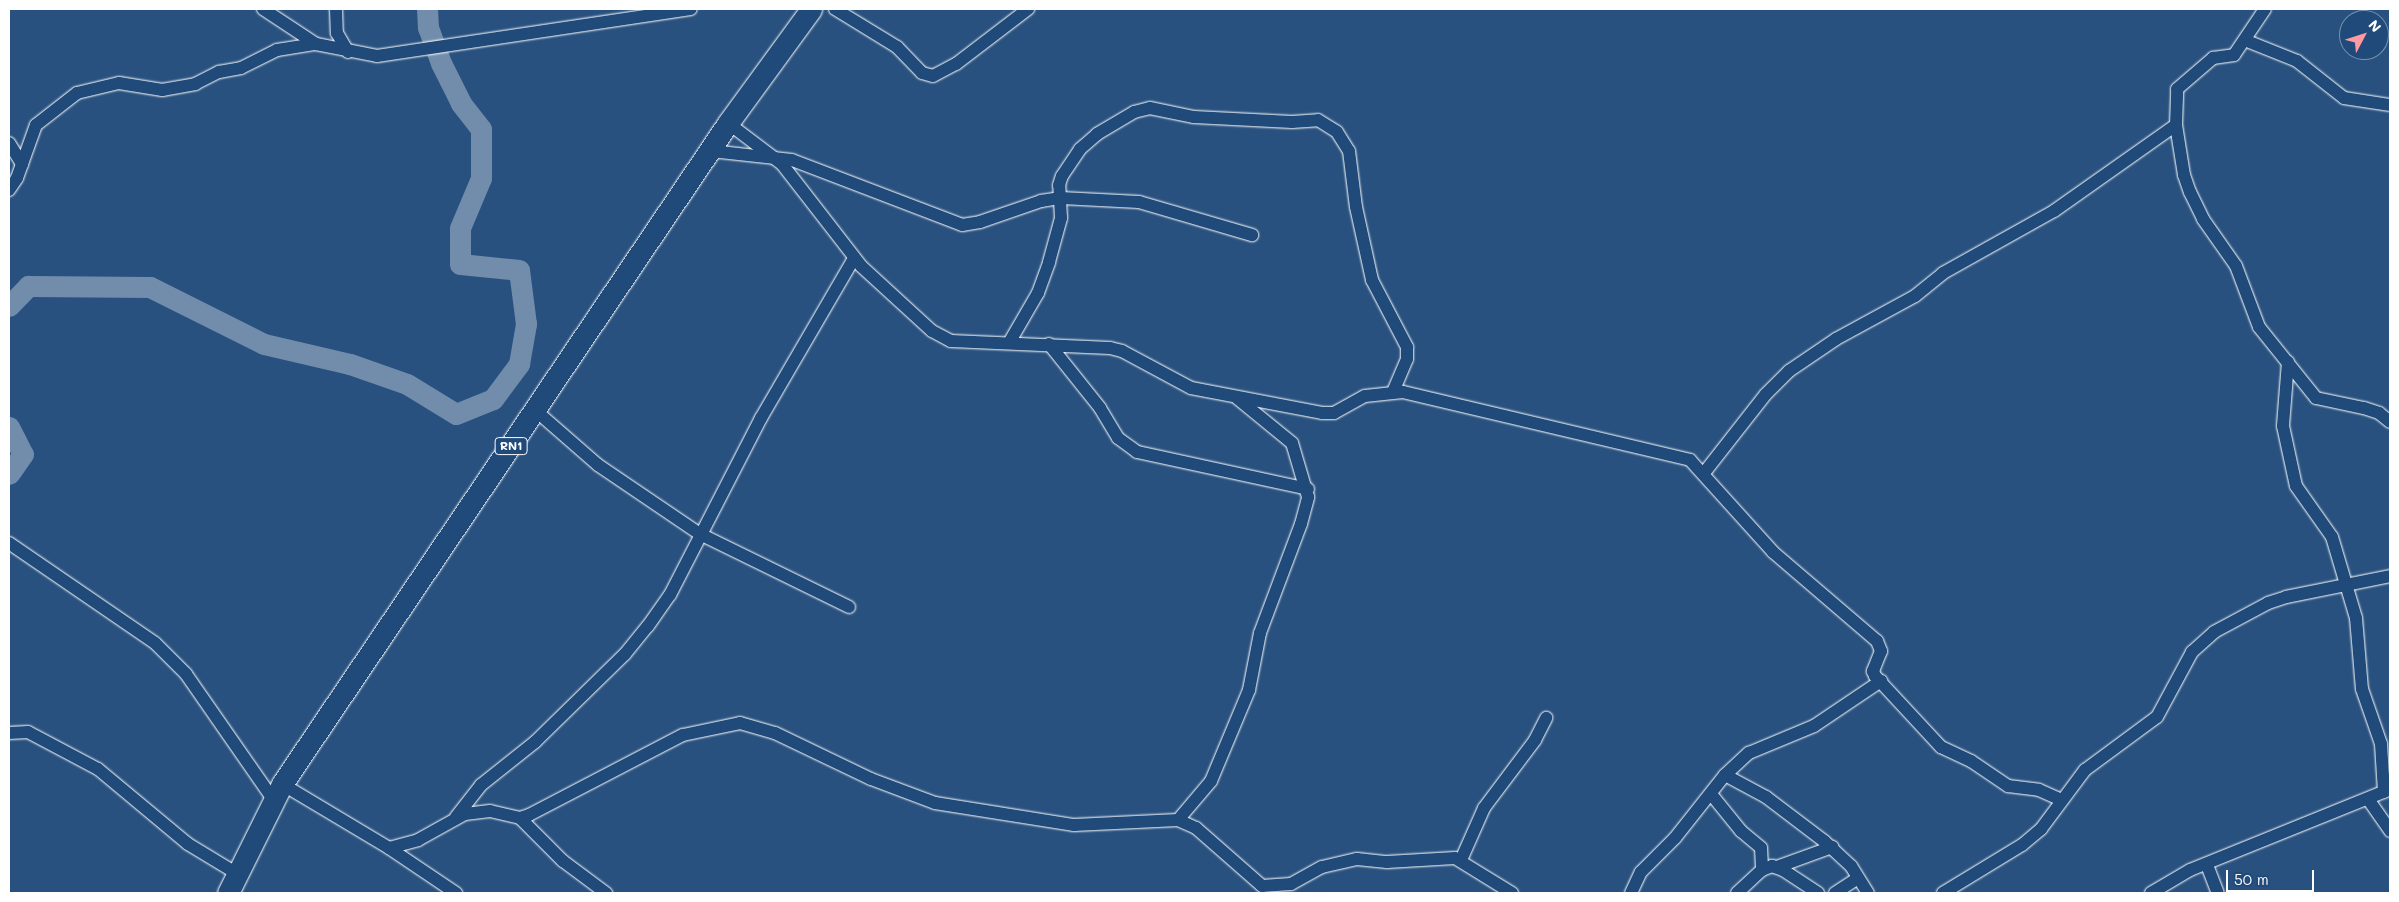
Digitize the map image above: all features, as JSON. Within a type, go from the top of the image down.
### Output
[{"type":"highway","name":"RN1","points":[[228,893],[278,792],[728,123],[811,9]]},
{"type":"street","points":[[263,9],[316,44],[348,52],[377,56],[690,9]]},
{"type":"street","points":[[336,9],[337,34],[348,52]]},
{"type":"street","points":[[835,9],[897,47],[922,73],[933,76],[956,64],[1028,9]]},
{"type":"street","points":[[2265,9],[2247,41],[2229,58],[2213,58],[2177,89],[2176,125],[2184,175],[2203,219],[2236,266],[2256,323],[2316,398],[2371,410],[2390,422]]},
{"type":"street","points":[[2247,41],[2297,61],[2344,98],[2390,105]]},
{"type":"street","points":[[9,190],[22,164],[36,125],[77,93],[120,83],[162,90],[195,84],[219,72],[242,68],[276,50],[316,44]]},
{"type":"street","points":[[1009,343],[1038,293],[1057,235],[1061,198],[1059,185],[1062,176],[1080,148],[1097,134],[1141,109],[1163,110],[1194,117],[1323,121],[1337,132],[1349,152],[1356,207],[1372,280],[1407,347],[1407,359],[1393,392]]},
{"type":"street","points":[[728,123],[774,157],[854,258],[941,336],[964,344],[1049,344],[1122,351],[1191,388],[1329,414],[1365,396],[1393,392],[1676,454],[1690,460],[1704,473],[1755,534],[1808,584],[1877,641],[1881,651],[1873,671],[1948,752],[1971,761],[2008,786],[2039,790],[2061,800]]},
{"type":"street","points":[[1704,473],[1766,394],[1789,371],[1836,339],[1915,296],[1943,273],[2054,211],[2176,125]]},
{"type":"street","points":[[9,143],[22,164]]},
{"type":"street","points":[[711,150],[792,160],[962,224],[980,222],[1041,201],[1061,198],[1139,202],[1252,235]]},
{"type":"street","points":[[456,817],[480,785],[535,742],[625,654],[670,595],[761,418],[854,258]]},
{"type":"street","points":[[1049,344],[1100,408],[1118,438],[1138,452],[1308,489]]},
{"type":"street","points":[[2150,893],[2174,878],[2387,791],[2381,744],[2362,689],[2357,626],[2332,537],[2296,486],[2283,426],[2288,362]]},
{"type":"street","points":[[1178,820],[1211,781],[1249,690],[1260,633],[1301,524],[1308,489],[1292,443],[1234,396]]},
{"type":"street","points":[[535,410],[598,466],[700,534],[848,606]]},
{"type":"street","points":[[9,543],[155,643],[195,685],[278,792],[389,848],[456,893]]},
{"type":"street","points":[[1943,893],[2022,845],[2041,829],[2085,770],[2157,718],[2192,652],[2214,632],[2268,603],[2346,584],[2390,576]]},
{"type":"street","points":[[1631,893],[1641,872],[1711,794],[1725,775],[1758,746],[1814,726],[1881,681]]},
{"type":"street","points":[[1461,860],[1484,808],[1535,740],[1546,718]]},
{"type":"street","points":[[520,818],[589,786],[683,735],[740,723],[775,733],[871,779],[935,803],[1074,825],[1178,820],[1196,828],[1261,890],[1290,884],[1322,867],[1357,860],[1461,860],[1512,893]]},
{"type":"street","points":[[9,733],[28,732],[98,769],[188,844],[236,874]]},
{"type":"street","points":[[1725,775],[1766,797],[1832,847],[1868,893]]},
{"type":"street","points":[[1711,794],[1741,831],[1761,848],[1762,870]]},
{"type":"street","points":[[2368,799],[2390,831]]},
{"type":"street","points":[[389,848],[418,840],[456,817],[490,811],[520,818],[563,861],[606,893]]},
{"type":"street","points":[[1737,893],[1762,870],[1777,867],[1832,847]]},
{"type":"street","points":[[2207,865],[2218,893]]},
{"type":"street","points":[[1777,867],[1818,893]]},
{"type":"street","points":[[1835,893],[1858,878]]},
{"type":"waterway","points":[[9,306],[28,286],[150,287],[264,344],[350,364],[407,384],[456,414],[493,399],[519,364],[526,324],[519,270],[460,264],[460,228],[481,178],[481,129],[461,103],[441,63],[428,28],[427,9]]},
{"type":"waterway","points":[[9,427],[23,454],[9,474]]}]
